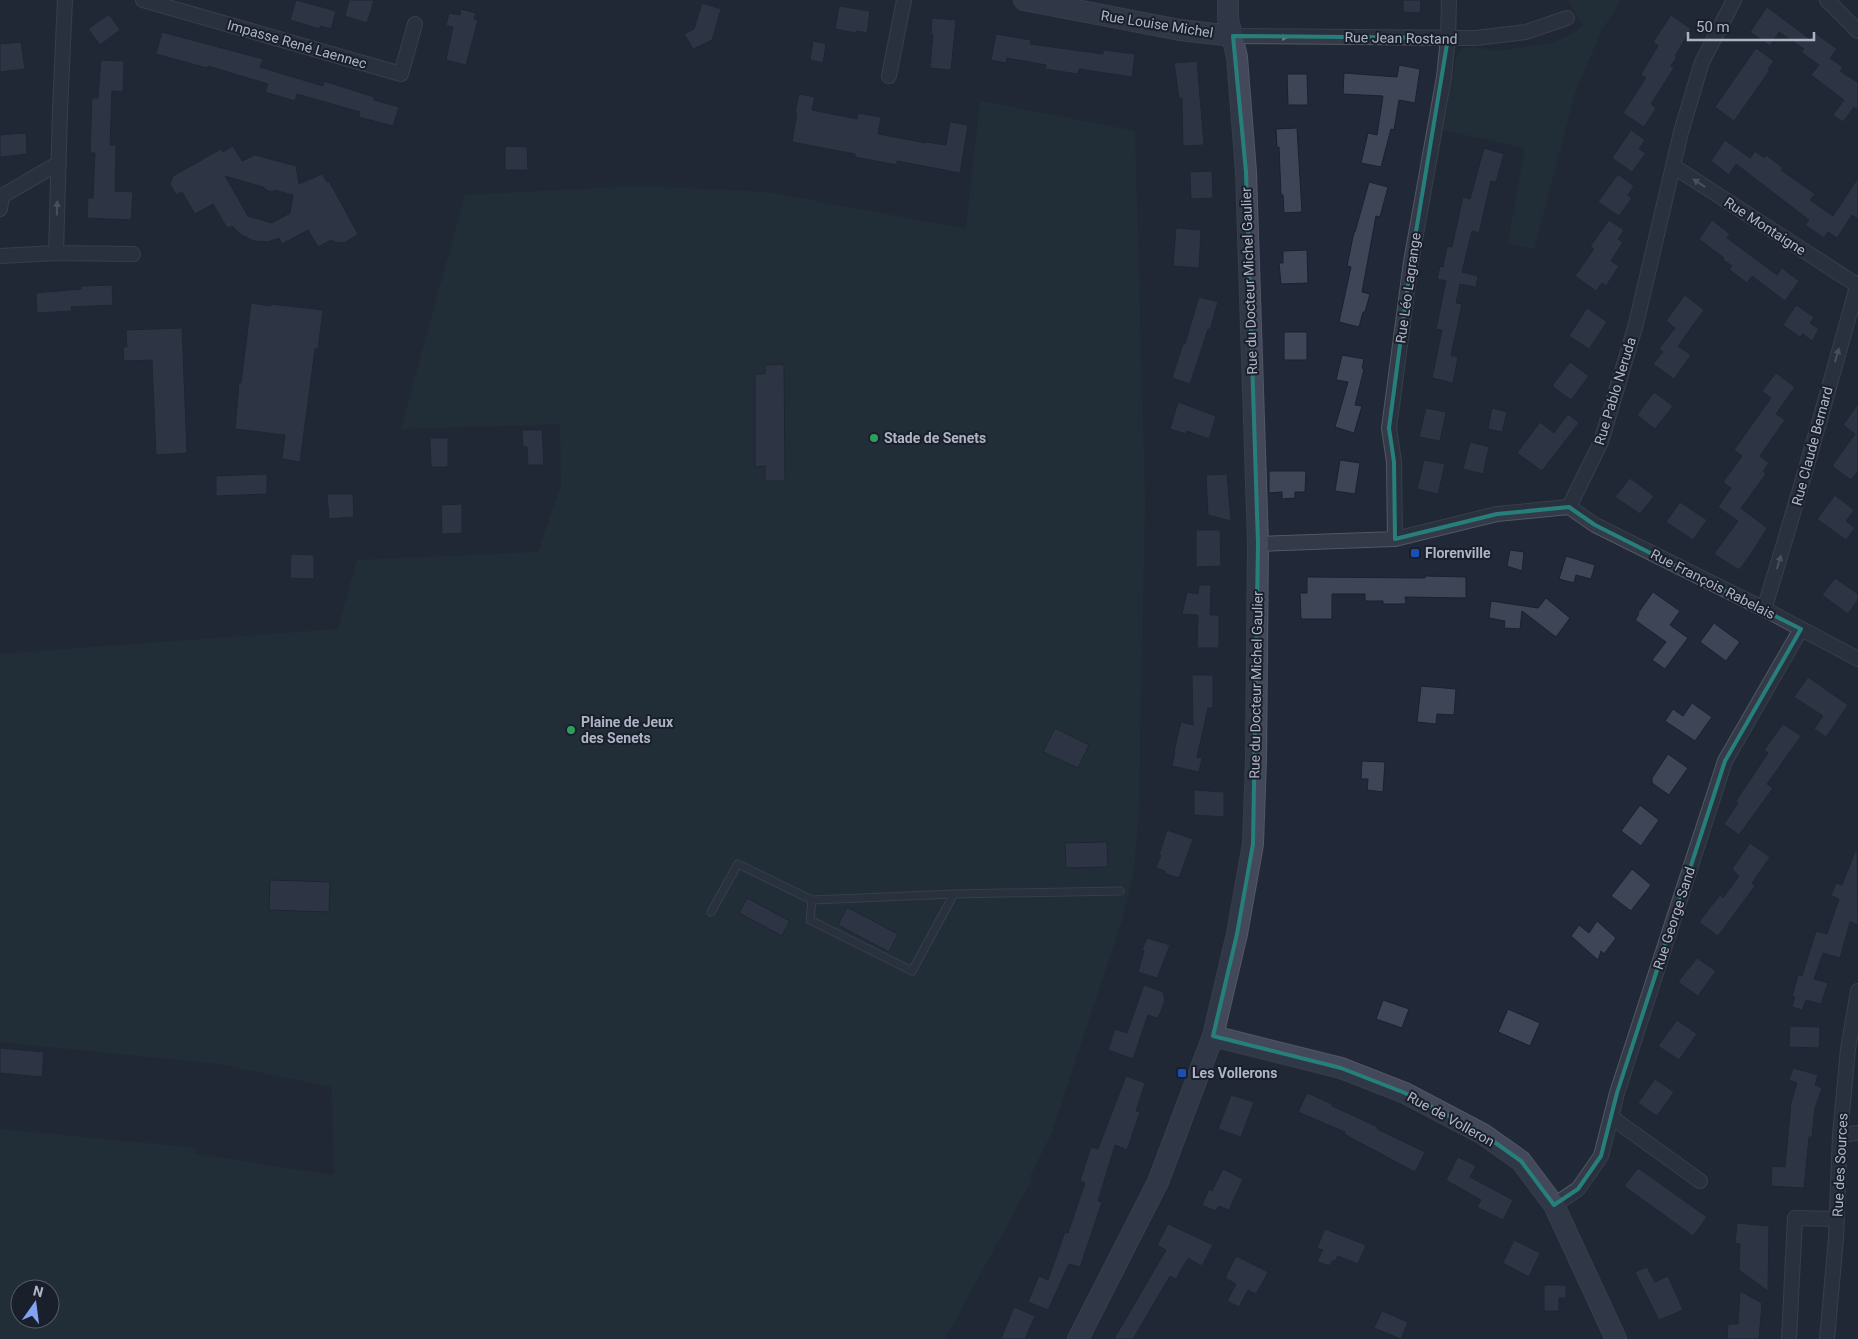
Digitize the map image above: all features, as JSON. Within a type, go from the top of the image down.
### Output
[{"type":"street","points":[[56,253],[65,0]]},
{"type":"street","name":"Impasse René Laennec","points":[[143,0],[400,74],[415,24]]},
{"type":"street","points":[[889,76],[904,0]]},
{"type":"street","name":"Rue Louise Michel","points":[[1024,0],[1180,30],[1233,36]]},
{"type":"street","name":"Rue du Docteur Michel Gaulier","points":[[1078,1339],[1158,1182],[1213,1036],[1237,934],[1253,844],[1256,760],[1258,544],[1246,172],[1237,57],[1228,19],[1228,0]]},
{"type":"street","name":"Rue Léo Lagrange","points":[[1395,539],[1394,462],[1389,428],[1411,262],[1444,78],[1449,0]]},
{"type":"street","name":"Rue Pablo Neruda","points":[[1569,507],[1601,442],[1636,324],[1673,166],[1702,62],[1734,0]]},
{"type":"street","points":[[1827,0],[1858,31]]},
{"type":"street","name":"Rue Jean Rostand","points":[[1233,36],[1476,38],[1526,32],[1567,18]]},
{"type":"street","points":[[0,209],[2,196],[59,163]]},
{"type":"street","name":"Rue Montaigne","points":[[1673,166],[1858,284]]},
{"type":"street","points":[[0,256],[56,253],[133,254]]},
{"type":"street","name":"Rue Claude Bernard","points":[[1764,608],[1796,506],[1858,284]]},
{"type":"street","points":[[1258,544],[1395,539],[1497,514],[1569,507]]},
{"type":"street","name":"Rue François Rabelais","points":[[1569,507],[1595,525],[1764,608],[1858,660]]},
{"type":"street","name":"Rue George Sand","points":[[1554,1205],[1578,1190],[1601,1156],[1617,1093],[1725,761],[1801,629]]},
{"type":"street","name":"Rue des Sources","points":[[1827,1339],[1837,1219],[1840,1135],[1848,1049],[1858,991]]},
{"type":"street","name":"Rue de Volleron","points":[[1213,1036],[1341,1068],[1405,1093],[1483,1134],[1521,1162],[1554,1205],[1616,1339]]},
{"type":"street","points":[[1611,1116],[1700,1181]]},
{"type":"street","points":[[1840,1135],[1858,1133]]},
{"type":"street","points":[[1789,1339],[1795,1218],[1837,1219]]},
{"type":"lane","points":[[711,912],[738,864],[812,900],[954,894],[1120,891]]},
{"type":"lane","points":[[812,900],[810,920],[912,971],[954,894]]},
{"type":"highlighted area","points":[[1233,36],[1448,38],[1411,262],[1389,428],[1394,462],[1395,539],[1497,514],[1569,507],[1595,525],[1801,629],[1725,761],[1617,1093],[1601,1156],[1578,1189],[1554,1205],[1521,1161],[1483,1134],[1405,1093],[1341,1068],[1213,1036],[1237,934],[1253,844],[1258,544],[1246,172]]},
{"type":"shaded area","points":[[1621,0],[1601,31],[1575,93],[1534,249],[1508,243],[1525,148],[1443,130],[1456,59],[1462,49],[1473,47],[1499,51],[1552,43],[1572,34],[1583,26],[1568,1]]},
{"type":"shaded area","name":"Plaine de Jeux des Senets","points":[[980,101],[1135,131],[1145,500],[1139,806],[1134,871],[1122,920],[1051,1134],[1030,1176],[1032,1179],[945,1339],[0,1339],[0,1129],[196,1148],[195,1154],[334,1175],[332,1087],[219,1064],[0,1042],[0,654],[338,629],[357,560],[538,552],[561,485],[560,424],[401,429],[465,195],[639,186],[767,192],[966,229]]},
{"type":"building","points":[[296,0],[336,11],[331,29],[320,26],[320,29],[290,20]]},
{"type":"building","points":[[349,0],[374,0],[367,23],[345,16]]},
{"type":"building","points":[[1403,0],[1421,0],[1420,13],[1403,12]]},
{"type":"building","points":[[702,3],[721,9],[712,40],[693,49],[684,34],[694,29]]},
{"type":"building","points":[[839,6],[870,11],[867,33],[835,29]]},
{"type":"building","points":[[1767,7],[1810,39],[1815,33],[1837,49],[1830,58],[1843,67],[1840,71],[1857,82],[1858,80],[1858,110],[1854,107],[1843,122],[1833,115],[1844,100],[1811,75],[1819,65],[1801,52],[1804,49],[1779,32],[1770,46],[1750,32]]},
{"type":"building","points":[[461,9],[476,13],[474,19],[478,20],[466,65],[446,60],[453,27],[446,26],[449,13],[460,15]]},
{"type":"building","points":[[109,14],[120,30],[100,45],[88,29]]},
{"type":"building","points":[[1671,15],[1691,29],[1675,56],[1677,57],[1671,66],[1674,68],[1651,104],[1656,108],[1644,127],[1623,113],[1646,78],[1641,74],[1658,46],[1653,42]]},
{"type":"building","points":[[932,18],[956,20],[951,70],[930,68],[933,34],[931,34]]},
{"type":"building","points":[[162,32],[263,59],[260,67],[323,86],[324,81],[374,97],[374,100],[399,107],[393,126],[359,117],[360,112],[297,94],[295,101],[265,92],[268,84],[208,66],[207,68],[156,54]]},
{"type":"building","points":[[996,34],[1031,40],[1030,44],[1103,54],[1103,50],[1135,54],[1132,77],[1079,69],[1078,74],[1045,69],[1046,65],[1007,58],[1006,63],[991,60]]},
{"type":"building","points":[[813,41],[826,44],[823,63],[810,60]]},
{"type":"building","points":[[21,42],[25,69],[0,72],[0,44]]},
{"type":"building","points":[[1756,48],[1774,61],[1768,69],[1770,70],[1734,121],[1715,107]]},
{"type":"building","points":[[101,60],[124,61],[123,92],[112,91],[110,145],[116,145],[115,191],[133,192],[131,220],[87,218],[88,198],[93,198],[95,153],[90,153],[92,98],[98,98]]},
{"type":"building","points":[[1197,61],[1204,145],[1183,146],[1182,98],[1179,98],[1174,63]]},
{"type":"building","points":[[1399,65],[1420,69],[1415,103],[1399,100],[1394,130],[1391,129],[1381,167],[1361,163],[1368,133],[1377,135],[1383,96],[1343,94],[1344,73],[1397,77]]},
{"type":"building","points":[[1287,74],[1307,74],[1308,105],[1288,105]]},
{"type":"building","points":[[799,94],[815,97],[812,110],[857,119],[858,113],[881,117],[878,134],[926,143],[946,145],[950,122],[968,125],[960,173],[897,161],[897,165],[855,157],[855,154],[792,142]]},
{"type":"building","points":[[1297,128],[1302,212],[1284,213],[1276,129]]},
{"type":"building","points":[[1631,130],[1645,140],[1639,149],[1646,153],[1632,172],[1612,158]]},
{"type":"building","points":[[26,133],[27,154],[0,157],[0,135]]},
{"type":"building","points":[[1725,140],[1750,158],[1755,151],[1764,158],[1766,155],[1783,168],[1781,170],[1815,194],[1810,200],[1833,216],[1858,178],[1858,219],[1852,215],[1837,238],[1828,232],[1824,238],[1805,225],[1809,220],[1736,164],[1729,175],[1711,161]]},
{"type":"building","points":[[233,146],[242,161],[255,155],[296,166],[299,184],[322,174],[327,182],[329,181],[358,234],[346,242],[337,243],[331,240],[318,247],[308,230],[282,244],[279,238],[267,242],[254,241],[240,234],[232,226],[227,228],[213,204],[195,214],[182,192],[176,195],[170,184],[173,176],[221,149],[223,152]],"holes":[[[225,176],[263,187],[272,192],[274,190],[293,195],[290,213],[272,223],[248,216]]]},
{"type":"building","points":[[505,146],[527,147],[528,170],[505,170]]},
{"type":"building","points":[[1484,148],[1504,154],[1496,182],[1491,181],[1479,233],[1472,231],[1462,272],[1478,276],[1476,287],[1460,284],[1456,303],[1462,304],[1451,355],[1458,357],[1453,383],[1432,378],[1442,330],[1436,329],[1446,281],[1437,279],[1440,266],[1443,267],[1447,246],[1452,247],[1463,197],[1470,199]]},
{"type":"building","points":[[1212,171],[1213,198],[1191,199],[1190,172]]},
{"type":"building","points":[[1618,174],[1634,186],[1628,195],[1632,198],[1619,216],[1598,202]]},
{"type":"building","points":[[1369,182],[1388,187],[1380,217],[1376,216],[1362,292],[1370,294],[1359,327],[1339,322],[1351,267],[1347,266],[1354,232]]},
{"type":"building","points":[[1609,220],[1624,230],[1618,239],[1623,242],[1611,261],[1619,266],[1606,286],[1602,283],[1596,291],[1575,276],[1594,249],[1590,247]]},
{"type":"building","points":[[1712,220],[1730,234],[1727,238],[1777,275],[1782,268],[1799,281],[1785,301],[1752,276],[1747,283],[1729,269],[1732,266],[1723,260],[1724,258],[1699,239]]},
{"type":"building","points":[[1176,228],[1201,230],[1199,268],[1173,266]]},
{"type":"building","points":[[1307,250],[1308,283],[1281,284],[1279,263],[1283,263],[1283,251]]},
{"type":"building","points":[[112,285],[113,305],[71,307],[72,311],[37,313],[36,293],[81,289],[81,286]]},
{"type":"building","points":[[1685,295],[1704,310],[1678,346],[1691,355],[1674,379],[1653,364],[1663,352],[1659,349],[1675,328],[1666,321]]},
{"type":"building","points":[[1199,297],[1218,302],[1190,384],[1172,378],[1183,344],[1185,344]]},
{"type":"building","points":[[251,303],[323,310],[318,349],[315,349],[300,462],[282,459],[285,435],[235,429],[239,383],[241,383]]},
{"type":"building","points":[[1796,305],[1814,317],[1810,323],[1819,329],[1812,341],[1803,334],[1800,337],[1783,325]]},
{"type":"building","points":[[1587,308],[1607,322],[1589,349],[1569,336]]},
{"type":"building","points":[[182,328],[187,453],[156,455],[152,360],[124,361],[123,347],[127,347],[126,330]]},
{"type":"building","points":[[1284,332],[1307,332],[1307,360],[1284,360]]},
{"type":"building","points":[[1342,355],[1364,359],[1362,368],[1364,369],[1355,405],[1362,406],[1354,433],[1335,427],[1348,382],[1336,380]]},
{"type":"building","points":[[1570,362],[1589,376],[1571,400],[1552,386]]},
{"type":"building","points":[[784,364],[785,481],[765,481],[765,466],[755,467],[755,374],[765,374],[765,365]]},
{"type":"building","points":[[1776,373],[1795,387],[1776,414],[1785,420],[1760,456],[1769,463],[1763,471],[1766,474],[1741,508],[1767,528],[1739,570],[1714,554],[1738,521],[1718,507],[1731,488],[1723,482],[1742,456],[1734,450],[1771,398],[1762,391]]},
{"type":"building","points":[[1654,392],[1673,406],[1655,429],[1637,415]]},
{"type":"building","points":[[1178,402],[1216,416],[1209,439],[1187,431],[1186,434],[1170,429]]},
{"type":"building","points":[[1858,404],[1858,471],[1851,480],[1832,466],[1855,434],[1843,425]]},
{"type":"building","points":[[1426,408],[1446,412],[1440,441],[1419,437]]},
{"type":"building","points":[[1492,408],[1507,412],[1502,432],[1488,429]]},
{"type":"building","points":[[1568,414],[1579,423],[1542,471],[1517,453],[1540,422],[1554,433]]},
{"type":"building","points":[[522,430],[542,430],[544,465],[528,465],[527,447],[523,447]]},
{"type":"building","points":[[430,438],[448,438],[448,467],[431,467]]},
{"type":"building","points":[[1470,442],[1489,447],[1483,474],[1463,469]]},
{"type":"building","points":[[1340,460],[1360,463],[1355,494],[1335,491]]},
{"type":"building","points":[[1424,460],[1445,464],[1438,494],[1417,489]]},
{"type":"building","points":[[1269,471],[1306,471],[1305,492],[1295,492],[1295,498],[1282,499],[1282,492],[1269,493]]},
{"type":"building","points":[[267,474],[267,494],[216,496],[216,476]]},
{"type":"building","points":[[1227,474],[1231,521],[1208,515],[1206,475]]},
{"type":"building","points":[[1630,478],[1654,496],[1640,514],[1615,497]]},
{"type":"building","points":[[327,494],[353,494],[354,517],[329,519]]},
{"type":"building","points":[[1835,495],[1854,510],[1846,521],[1855,528],[1846,540],[1817,519]]},
{"type":"building","points":[[1680,502],[1707,520],[1693,540],[1666,522]]},
{"type":"building","points":[[462,504],[462,533],[442,534],[441,505]]},
{"type":"building","points":[[1196,530],[1220,530],[1221,566],[1196,567]]},
{"type":"building","points":[[1510,550],[1524,552],[1522,571],[1507,566]]},
{"type":"building","points":[[291,554],[314,555],[314,579],[290,578]]},
{"type":"building","points":[[1566,556],[1595,565],[1591,579],[1576,575],[1574,583],[1559,579]]},
{"type":"building","points":[[1425,576],[1466,577],[1466,598],[1405,597],[1406,604],[1383,604],[1383,601],[1365,601],[1365,594],[1332,594],[1332,619],[1301,619],[1300,593],[1307,593],[1307,577],[1425,578]]},
{"type":"building","points":[[1835,578],[1858,594],[1858,600],[1848,614],[1822,595]]},
{"type":"building","points":[[1199,585],[1211,585],[1210,615],[1219,615],[1219,648],[1197,648],[1198,615],[1182,614],[1187,592],[1198,594]]},
{"type":"building","points":[[1653,592],[1680,611],[1670,625],[1688,638],[1665,669],[1652,660],[1666,642],[1635,620]]},
{"type":"building","points":[[1546,598],[1570,618],[1556,637],[1522,611],[1520,629],[1504,628],[1505,621],[1489,618],[1491,601],[1538,608]]},
{"type":"building","points":[[1714,623],[1740,642],[1726,661],[1700,642]]},
{"type":"building","points":[[1192,675],[1213,675],[1213,708],[1208,708],[1197,757],[1202,758],[1199,772],[1172,766],[1181,722],[1193,725]]},
{"type":"building","points":[[1808,677],[1848,705],[1826,737],[1814,729],[1823,716],[1794,697]]},
{"type":"building","points":[[1421,686],[1456,689],[1454,715],[1437,714],[1436,724],[1417,722]]},
{"type":"building","points":[[1692,703],[1712,717],[1695,741],[1665,721],[1673,709],[1683,716]]},
{"type":"building","points":[[1783,724],[1801,736],[1767,784],[1773,788],[1739,835],[1724,824],[1738,803],[1736,801],[1768,753],[1764,750]]},
{"type":"building","points":[[1055,728],[1089,745],[1078,768],[1043,752]]},
{"type":"building","points":[[1668,754],[1688,768],[1669,795],[1652,783],[1652,778]]},
{"type":"building","points":[[1362,761],[1385,762],[1383,792],[1367,790],[1368,779],[1361,779]]},
{"type":"building","points":[[1194,790],[1224,792],[1224,817],[1194,815]]},
{"type":"building","points":[[1640,805],[1659,820],[1641,846],[1621,831]]},
{"type":"building","points":[[1167,830],[1193,839],[1179,878],[1156,868]]},
{"type":"building","points":[[1107,842],[1108,867],[1066,868],[1065,843]]},
{"type":"building","points":[[1750,843],[1770,857],[1752,883],[1755,886],[1718,936],[1699,922],[1720,895],[1723,898],[1739,876],[1732,869]]},
{"type":"building","points":[[1857,847],[1858,925],[1850,922],[1840,958],[1823,953],[1814,979],[1828,983],[1821,1004],[1806,1000],[1802,1010],[1792,1007],[1795,997],[1792,997],[1798,975],[1802,976],[1816,931],[1827,934],[1839,899],[1831,896],[1836,883],[1842,885]]},
{"type":"building","points":[[1632,869],[1651,885],[1631,911],[1611,896]]},
{"type":"building","points":[[270,880],[330,882],[329,912],[269,910]]},
{"type":"building","points":[[747,898],[790,921],[782,936],[739,913]]},
{"type":"building","points":[[847,907],[898,934],[889,952],[838,925]]},
{"type":"building","points":[[1597,921],[1616,938],[1604,954],[1601,951],[1598,960],[1571,936],[1579,925],[1589,933]]},
{"type":"building","points":[[1147,938],[1170,945],[1157,978],[1138,972],[1144,951],[1142,950]]},
{"type":"building","points":[[1697,958],[1716,971],[1698,996],[1678,982]]},
{"type":"building","points":[[1144,985],[1163,992],[1165,1000],[1160,1014],[1156,1018],[1148,1015],[1133,1059],[1108,1050],[1115,1029],[1127,1033]]},
{"type":"building","points":[[1383,1000],[1409,1009],[1402,1028],[1376,1019]]},
{"type":"building","points":[[1508,1009],[1540,1023],[1530,1046],[1498,1032]]},
{"type":"building","points":[[1677,1020],[1697,1034],[1679,1060],[1658,1046]]},
{"type":"building","points":[[1790,1026],[1820,1027],[1819,1048],[1789,1047]]},
{"type":"building","points":[[0,1048],[44,1052],[42,1077],[0,1073]]},
{"type":"building","points":[[1793,1068],[1818,1075],[1815,1085],[1822,1088],[1815,1108],[1812,1137],[1809,1137],[1804,1188],[1771,1186],[1772,1166],[1785,1167],[1791,1103],[1797,1083],[1789,1080]]},
{"type":"building","points":[[1126,1076],[1145,1083],[1136,1111],[1140,1112],[1127,1150],[1115,1145],[1098,1201],[1102,1202],[1080,1267],[1069,1264],[1048,1310],[1028,1302],[1039,1276],[1048,1280],[1065,1232],[1068,1233],[1085,1183],[1080,1181],[1091,1147],[1098,1149]]},
{"type":"building","points":[[1655,1079],[1674,1092],[1657,1116],[1638,1103]]},
{"type":"building","points":[[1307,1093],[1425,1152],[1415,1172],[1344,1134],[1345,1132],[1298,1112]]},
{"type":"building","points":[[1231,1095],[1254,1102],[1241,1137],[1218,1129]]},
{"type":"building","points":[[1458,1157],[1476,1166],[1470,1177],[1513,1200],[1503,1220],[1477,1207],[1481,1200],[1446,1180]]},
{"type":"building","points":[[1638,1168],[1707,1217],[1693,1236],[1624,1186]]},
{"type":"building","points":[[1223,1169],[1243,1179],[1229,1210],[1219,1206],[1215,1211],[1202,1205],[1209,1189],[1212,1191]]},
{"type":"building","points":[[1737,1223],[1769,1226],[1768,1291],[1739,1270],[1740,1244],[1735,1243]]},
{"type":"building","points":[[1168,1224],[1213,1245],[1202,1266],[1188,1258],[1176,1279],[1170,1276],[1133,1339],[1114,1339],[1166,1250],[1157,1245]]},
{"type":"building","points":[[1325,1229],[1366,1245],[1358,1264],[1338,1256],[1329,1266],[1317,1261],[1323,1250],[1317,1248]]},
{"type":"building","points":[[1514,1240],[1540,1253],[1529,1277],[1503,1263]]},
{"type":"building","points":[[1236,1256],[1268,1272],[1256,1294],[1248,1290],[1239,1307],[1227,1301],[1236,1284],[1225,1278]]},
{"type":"building","points":[[1647,1267],[1655,1282],[1668,1276],[1683,1310],[1659,1320],[1635,1272]]},
{"type":"building","points":[[1544,1285],[1566,1285],[1566,1298],[1559,1298],[1559,1311],[1544,1311]]},
{"type":"building","points":[[1740,1291],[1762,1303],[1759,1339],[1727,1339],[1728,1324],[1738,1324]]},
{"type":"building","points":[[1014,1307],[1035,1316],[1025,1339],[1001,1339]]},
{"type":"building","points":[[1382,1311],[1408,1322],[1401,1339],[1374,1328]]},
{"type":"place","name":"Stade de Senets","points":[[874,438]]},
{"type":"place","name":"Florenville","points":[[1415,553]]},
{"type":"place","name":"Plaine de Jeux des Senets","points":[[571,730]]},
{"type":"place","name":"Les Vollerons","points":[[1182,1073]]}]
